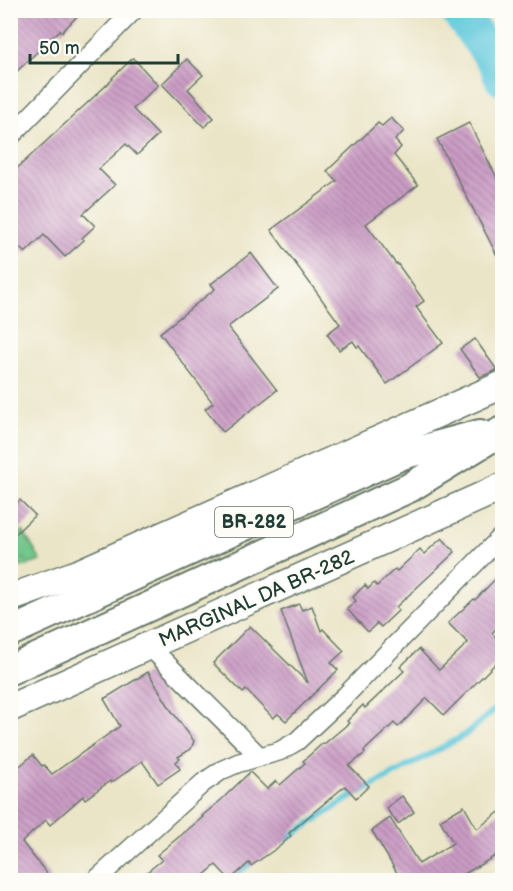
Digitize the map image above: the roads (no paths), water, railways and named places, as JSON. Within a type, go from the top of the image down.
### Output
[{"type":"highway","name":"BR-282","points":[[10,632],[402,455],[502,430]]},
{"type":"highway","name":"BR-282","points":[[14,668],[409,488],[502,430]]},
{"type":"main road","points":[[10,598],[79,573],[502,385]]},
{"type":"main road","name":"MARGINAL DA BR-282","points":[[10,708],[502,487]]},
{"type":"street","points":[[10,137],[134,10]]},
{"type":"street","points":[[96,880],[203,783],[222,770],[280,751],[297,741],[322,719],[502,536]]},
{"type":"street","points":[[149,645],[259,756]]},
{"type":"waterway","points":[[457,10],[496,62],[502,78]]},
{"type":"waterway","points":[[286,839],[346,800],[465,735],[502,703]]},
{"type":"waterway","points":[[230,880],[254,860]]}]
